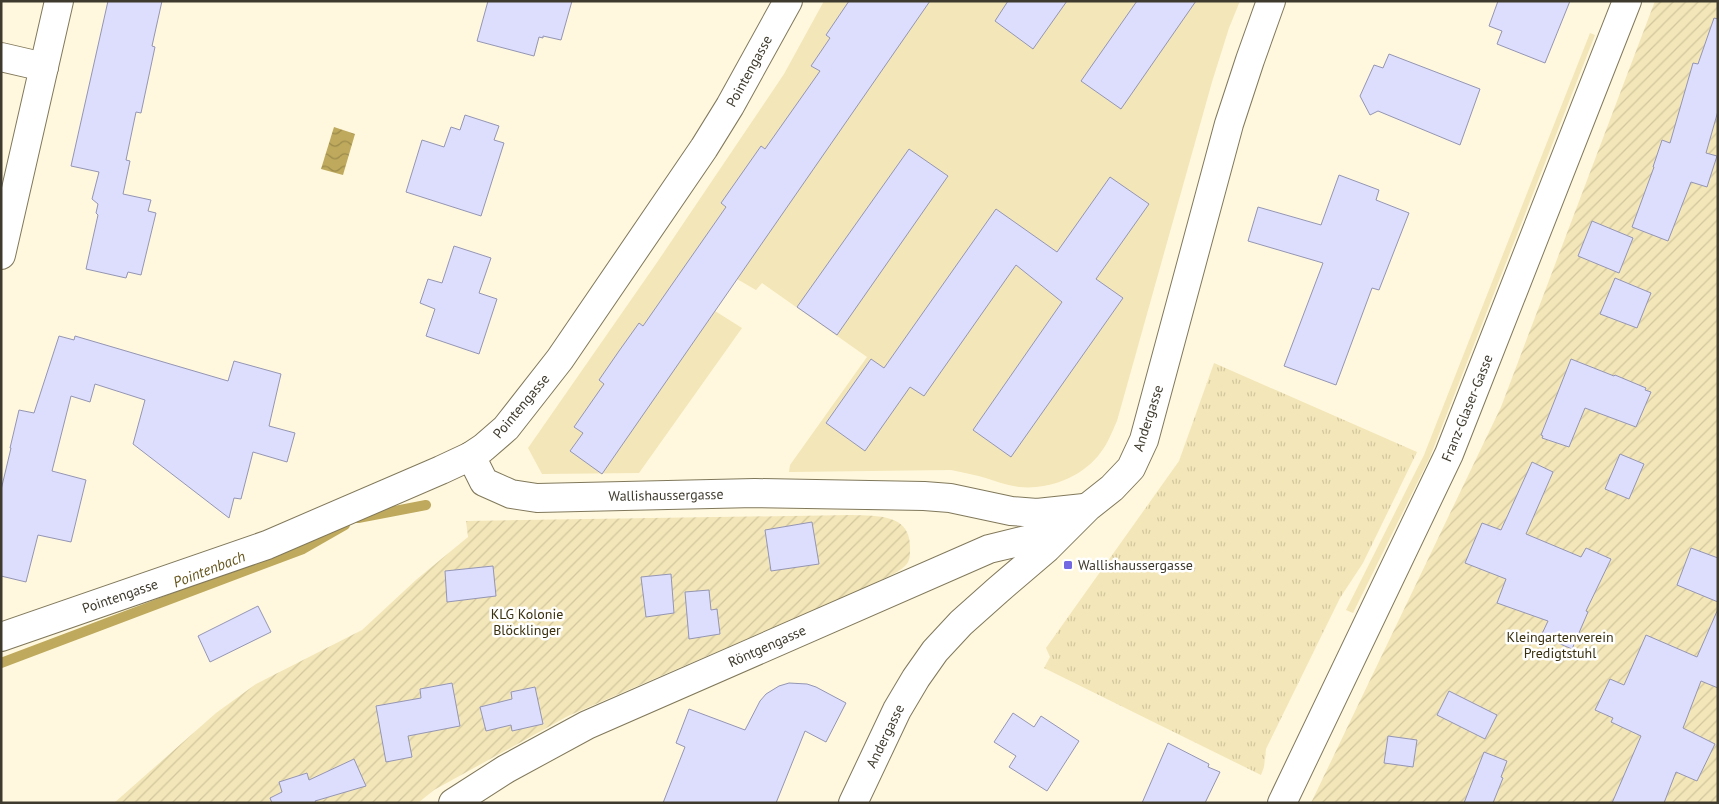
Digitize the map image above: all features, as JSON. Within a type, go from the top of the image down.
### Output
[{"type":"street","points":[[1,255],[59,1]]},
{"type":"street","name":"Pointengasse","points":[[1,636],[267,545],[471,456],[483,448],[506,428],[560,359],[704,148],[730,106],[788,1]]},
{"type":"street","name":"Andergasse","points":[[853,803],[897,710],[935,651],[962,623],[1047,548],[1088,507],[1112,488],[1130,468],[1144,440],[1229,124],[1271,1]]},
{"type":"street","name":"Franz-Glaser-Gasse","points":[[1282,803],[1450,454],[1627,1]]},
{"type":"street","points":[[1,57],[44,67]]},
{"type":"street","name":"Wallishaussergasse","points":[[471,456],[484,482],[511,494],[537,498],[755,493],[904,495],[950,498],[1012,511],[1037,513],[1088,507]]},
{"type":"street","name":"Röntgengasse","points":[[453,803],[506,769],[587,725],[988,549],[1047,535],[1088,507]]},
{"type":"green space","points":[[824,1],[1240,1],[1229,28],[1212,82],[1117,421],[1106,445],[1094,461],[1075,475],[1053,484],[1042,486],[1013,486],[951,470],[789,472],[790,465],[867,357],[762,283],[756,290],[737,279],[715,311],[742,328],[639,473],[542,474],[528,448],[658,261],[784,74]]},
{"type":"green space","name":"Kleingartenverein Predigtstuhl","points":[[1655,1],[1718,1],[1718,803],[1311,803],[1501,407]]},
{"type":"green space","points":[[1590,33],[1595,35],[1430,457],[1353,613],[1346,610],[1424,455]]},
{"type":"green space","points":[[1214,363],[1417,452],[1363,563],[1340,598],[1266,749],[1261,775],[1044,668],[1050,657],[1046,648],[1179,461]]},
{"type":"green space","name":"KLG Kolonie Blöcklinger","points":[[852,515],[882,517],[899,523],[909,537],[910,556],[907,564],[874,584],[568,716],[434,790],[418,803],[114,803],[216,713],[256,684],[362,630],[417,579],[468,537],[466,521]]},
{"type":"water","points":[[334,127],[355,134],[343,175],[321,169]]},
{"type":"building","points":[[108,1],[162,1],[152,46],[155,47],[141,113],[136,112],[126,160],[130,161],[123,194],[151,200],[148,211],[156,213],[141,275],[128,272],[126,278],[86,269],[98,215],[96,213],[98,204],[92,199],[99,172],[71,166]]},
{"type":"building","points":[[488,1],[572,1],[561,40],[543,36],[543,38],[539,37],[534,56],[477,41]]},
{"type":"building","points":[[849,1],[930,1],[602,474],[570,451],[583,433],[574,427],[604,384],[599,380],[619,351],[639,323],[643,326],[726,207],[721,203],[761,146],[765,149],[820,71],[811,66],[830,38],[826,35]]},
{"type":"building","points":[[1008,1],[1067,1],[1033,49],[995,21]]},
{"type":"building","points":[[1137,1],[1196,1],[1121,109],[1081,81]]},
{"type":"building","points":[[1498,1],[1570,1],[1545,63],[1497,44],[1502,31],[1489,26]]},
{"type":"building","points":[[1714,18],[1718,19],[1718,111],[1706,153],[1717,156],[1707,187],[1691,182],[1668,241],[1632,227],[1662,140],[1670,143],[1693,63],[1698,64]]},
{"type":"building","points":[[1389,54],[1480,89],[1460,145],[1378,111],[1370,115],[1360,96],[1374,65],[1383,68]]},
{"type":"building","points":[[465,115],[499,126],[494,140],[504,143],[481,216],[406,192],[422,140],[444,147],[451,127],[460,130]]},
{"type":"building","points":[[909,149],[948,176],[837,335],[797,307]]},
{"type":"building","points":[[1339,175],[1379,190],[1376,200],[1409,213],[1379,290],[1372,288],[1336,385],[1284,366],[1323,263],[1248,241],[1258,207],[1321,225]]},
{"type":"building","points":[[1110,177],[1149,204],[1096,279],[1123,298],[1011,457],[973,430],[1062,302],[1016,265],[924,396],[910,387],[865,451],[826,423],[871,359],[884,368],[996,209],[1057,252]]},
{"type":"building","points":[[1592,221],[1633,238],[1619,273],[1578,256]]},
{"type":"building","points":[[454,246],[491,258],[479,293],[497,299],[479,354],[426,336],[435,309],[420,303],[428,279],[442,283]]},
{"type":"building","points":[[1615,278],[1651,293],[1637,328],[1600,314]]},
{"type":"building","points":[[59,336],[74,340],[75,336],[228,381],[234,361],[281,374],[269,426],[295,433],[287,462],[253,452],[241,499],[234,498],[229,518],[133,444],[145,400],[95,384],[90,402],[71,396],[52,471],[86,480],[71,542],[38,535],[26,582],[1,576],[1,490],[19,410],[34,413]]},
{"type":"building","points":[[1571,359],[1615,375],[1651,392],[1636,427],[1585,408],[1569,447],[1542,438],[1543,436],[1541,435]]},
{"type":"building","points":[[1620,454],[1644,464],[1629,499],[1605,489]]},
{"type":"building","points":[[1532,462],[1553,472],[1526,534],[1581,557],[1586,548],[1611,559],[1586,611],[1588,612],[1572,649],[1541,636],[1548,621],[1497,603],[1506,579],[1465,563],[1482,523],[1501,530]]},
{"type":"building","points":[[812,522],[819,564],[771,571],[765,530]]},
{"type":"building","points":[[1691,548],[1718,558],[1718,602],[1677,585]]},
{"type":"building","points":[[493,566],[496,596],[447,602],[445,571]]},
{"type":"building","points":[[671,574],[674,613],[646,617],[641,577]]},
{"type":"building","points":[[709,590],[711,610],[717,609],[720,634],[689,639],[685,592]]},
{"type":"building","points":[[258,606],[271,632],[210,662],[198,636]]},
{"type":"building","points":[[1718,609],[1718,688],[1701,681],[1683,728],[1715,744],[1697,781],[1676,772],[1664,803],[1612,803],[1641,736],[1611,722],[1613,718],[1595,710],[1610,679],[1624,685],[1646,635],[1697,657]]},
{"type":"building","points":[[452,683],[460,726],[408,736],[412,757],[386,762],[376,706],[421,698],[420,689]]},
{"type":"building","points":[[789,683],[807,684],[816,687],[846,703],[826,742],[805,731],[776,803],[663,803],[685,747],[676,743],[689,709],[745,730],[760,701],[766,694],[779,686]]},
{"type":"building","points":[[535,687],[543,724],[512,731],[511,725],[486,731],[480,707],[512,699],[511,692]]},
{"type":"building","points":[[1449,691],[1497,715],[1485,739],[1437,715]]},
{"type":"building","points":[[1013,713],[1034,727],[1041,716],[1079,741],[1047,791],[1009,767],[1016,756],[994,742]]},
{"type":"building","points":[[1388,736],[1417,740],[1413,767],[1384,763]]},
{"type":"building","points":[[1168,743],[1209,764],[1208,767],[1220,772],[1205,803],[1142,803]]},
{"type":"building","points":[[1484,752],[1507,761],[1501,777],[1503,778],[1493,803],[1464,803]]},
{"type":"building","points":[[354,759],[366,786],[315,801],[316,803],[272,803],[270,798],[282,792],[279,782],[307,773],[309,780]]},
{"type":"waterway","name":"Pointenbach","points":[[358,518],[426,505]]},
{"type":"waterway","name":"Pointenbach","points":[[1,663],[303,549],[345,525]]},
{"type":"place","name":"Wallishaussergasse","points":[[1068,565]]}]
